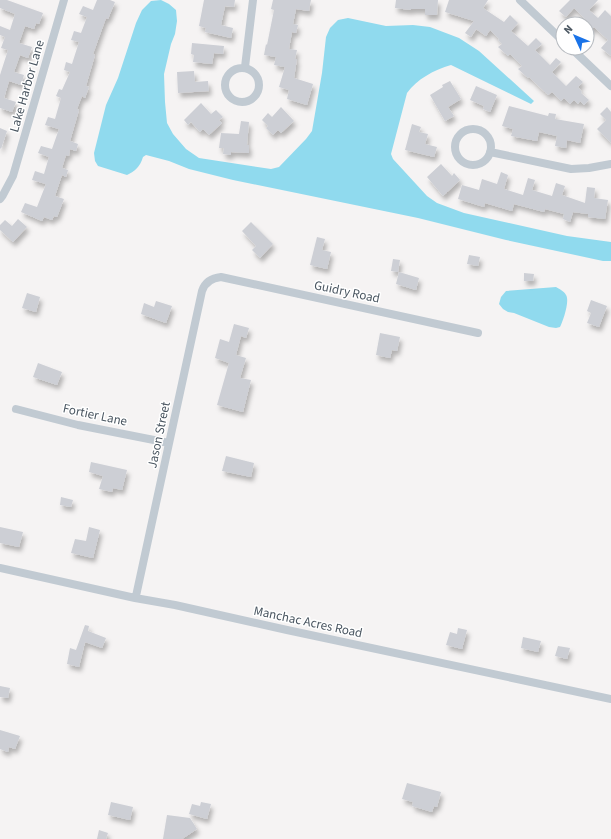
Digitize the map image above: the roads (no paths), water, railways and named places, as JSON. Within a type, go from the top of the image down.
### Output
[{"type":"street","name":"Lake Harbor Lane","points":[[0,199],[13,176],[64,0]]},
{"type":"street","points":[[245,68],[253,0]]},
{"type":"street","points":[[520,0],[555,33]]},
{"type":"street","points":[[579,56],[611,86]]},
{"type":"street","points":[[245,68],[250,69],[255,73],[260,83],[259,89],[256,95],[247,102],[235,101],[227,94],[225,89],[226,78],[229,73],[234,70],[245,68]]},
{"type":"street","points":[[469,130],[475,130],[485,135],[489,140],[490,152],[488,157],[479,164],[468,164],[462,162],[458,158],[455,148],[456,142],[463,133],[469,130]]},
{"type":"street","points":[[490,152],[571,169],[589,168],[611,164]]},
{"type":"street","name":"Guidry Road","points":[[211,280],[221,277],[478,334]]},
{"type":"street","name":"Jason Street","points":[[135,598],[202,291],[207,282],[211,280]]},
{"type":"street","name":"Fortier Lane","points":[[16,409],[78,425],[169,443]]},
{"type":"street","name":"Manchac Acres Road","points":[[0,568],[611,699]]},
{"type":"water","points":[[161,0],[176,10],[177,21],[164,74],[167,123],[173,134],[186,149],[199,158],[271,169],[279,167],[312,131],[322,73],[326,37],[330,28],[338,20],[348,18],[386,26],[413,25],[430,27],[459,38],[479,51],[534,101],[531,104],[451,65],[438,70],[421,79],[407,93],[391,154],[393,159],[427,196],[437,203],[464,213],[567,236],[611,242],[611,261],[603,261],[506,240],[418,218],[233,180],[189,169],[169,161],[146,155],[143,157],[137,168],[127,175],[98,166],[95,161],[94,153],[106,105],[118,78],[136,23],[142,10],[151,1]]},
{"type":"water","points":[[556,287],[564,292],[567,298],[566,311],[560,327],[549,327],[508,312],[499,304],[501,297],[506,291]]}]
